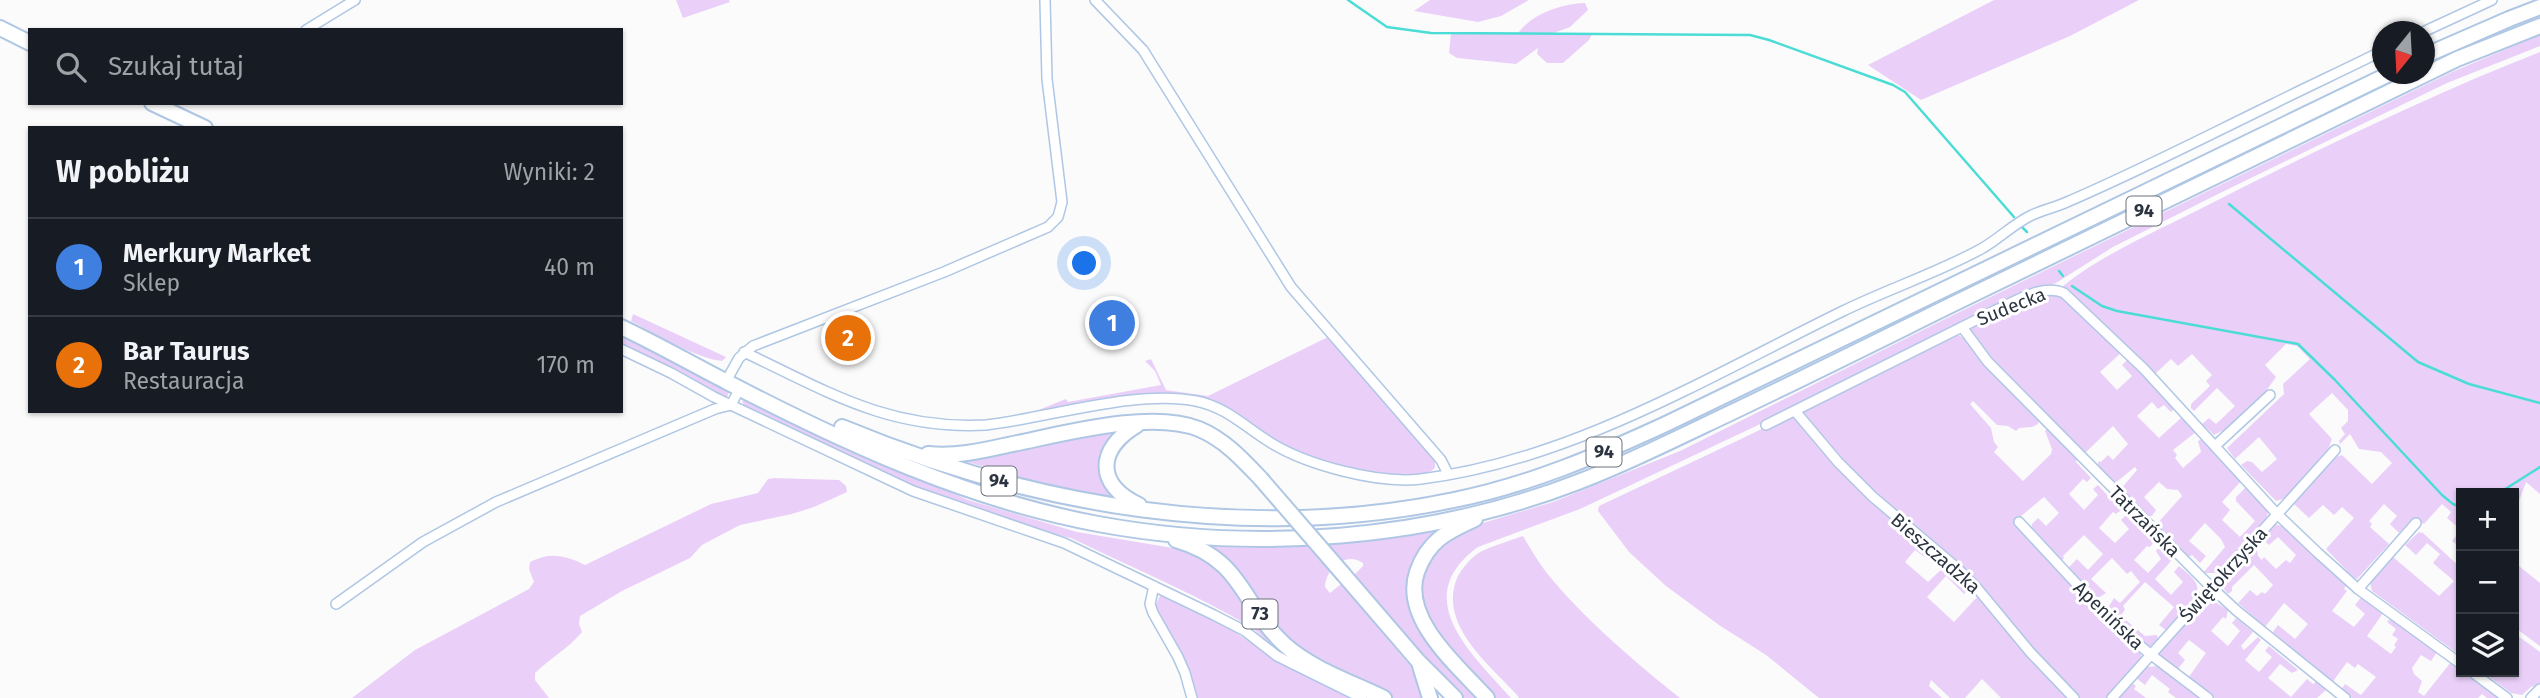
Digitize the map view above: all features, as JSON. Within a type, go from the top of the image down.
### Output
[{"type":"main road","points":[[2435,51],[2540,7]]},
{"type":"main road","name":"94","points":[[1141,530],[1215,537],[1298,538],[1381,530],[1505,506],[1578,482],[1664,445],[2457,59],[2540,26]]},
{"type":"main road","points":[[0,28],[28,42]]},
{"type":"main road","name":"94","points":[[902,450],[949,467],[1037,491],[1099,504],[1171,513],[1275,519],[1363,515],[1456,500],[1573,464],[1745,388],[2372,82]]},
{"type":"main road","points":[[159,105],[201,126]]},
{"type":"main road","name":"73","points":[[623,328],[875,453],[978,492],[1065,517],[1141,530],[1197,547],[1211,555],[1239,582],[1270,629],[1289,648],[1307,660],[1384,698]]},
{"type":"main road","name":"73","points":[[687,359],[831,423],[902,450],[948,455],[966,453],[1141,422],[1162,421],[1187,425],[1210,434],[1233,450],[1261,479],[1418,662],[1455,698]]},
{"type":"main road","points":[[1141,422],[1117,438],[1110,452],[1107,473],[1110,483],[1125,498],[1139,505],[1171,513]]},
{"type":"main road","points":[[1486,698],[1434,639],[1423,622],[1415,604],[1415,578],[1427,549],[1444,534],[1505,506]]},
{"type":"main road","points":[[1418,662],[1430,698]]},
{"type":"street","points":[[309,28],[355,0]]},
{"type":"street","points":[[730,376],[744,352],[753,346],[944,272],[1048,227],[1058,217],[1062,202],[1050,111],[1045,0]]},
{"type":"street","points":[[1095,0],[1143,50],[1292,287],[1441,460],[1448,474]]},
{"type":"street","points":[[2435,26],[2492,0]]},
{"type":"street","points":[[744,352],[849,401],[909,421],[960,426],[986,425],[1141,400],[1181,398],[1222,409],[1285,450],[1350,471],[1404,480],[1448,474],[1536,452],[1615,422],[1846,310],[1984,247],[2034,214],[2172,153],[2372,56]]},
{"type":"street","name":"Sudecka","points":[[1766,425],[2032,294],[2058,290],[2115,341],[2277,514],[2358,589],[2456,660]]},
{"type":"street","name":"Tatrzańska","points":[[1962,327],[1988,362],[2211,587],[2345,698]]},
{"type":"street","points":[[623,350],[731,405],[913,491],[1064,543],[1245,631],[1277,656],[1362,698]]},
{"type":"street","points":[[336,604],[423,542],[496,502],[715,409],[731,405],[740,388]]},
{"type":"street","points":[[2216,446],[2270,395]]},
{"type":"street","name":"Bieszczadzka","points":[[1795,411],[1838,462],[1873,497],[1978,588],[2030,652],[2074,698]]},
{"type":"street","name":"Świętokrzyska","points":[[2112,698],[2335,450]]},
{"type":"street","name":"Apenińska","points":[[2019,522],[2090,600],[2150,654],[2208,698]]},
{"type":"street","points":[[2358,589],[2416,523]]},
{"type":"street","points":[[1154,586],[1151,596],[1153,613],[1178,657],[1192,698]]},
{"type":"street","points":[[2479,677],[2507,698]]},
{"type":"street","points":[[2531,698],[2540,689]]},
{"type":"shaded area","points":[[676,0],[729,0],[730,2],[683,18]]},
{"type":"shaded area","points":[[1430,0],[1529,0],[1501,16],[1478,22],[1414,11]]},
{"type":"shaded area","points":[[1994,0],[2139,0],[2070,36],[1921,100],[1868,65]]},
{"type":"shaded area","points":[[1585,3],[1588,10],[1570,27],[1554,33],[1592,34],[1589,40],[1563,63],[1547,63],[1537,54],[1538,48],[1516,64],[1457,58],[1449,53],[1451,33],[1518,33],[1539,15],[1567,5]]},
{"type":"shaded area","points":[[2540,35],[2540,46],[2447,83],[2216,195],[2113,247],[2056,283],[2027,294],[1580,509],[1478,547],[1458,566],[1448,586],[1447,606],[1465,644],[1511,698],[1491,698],[1437,636],[1420,599],[1425,563],[1436,548],[1452,535],[1553,502],[1680,451],[2427,84],[2435,84],[2435,80]]},
{"type":"shaded area","points":[[2540,52],[2540,494],[2526,482],[2519,501],[2519,488],[2456,488],[2456,526],[2447,518],[2451,512],[2442,504],[2424,524],[2413,518],[2399,533],[2390,524],[2397,516],[2384,504],[2369,521],[2372,524],[2370,527],[2389,544],[2357,579],[2326,549],[2354,518],[2342,507],[2334,515],[2323,505],[2309,518],[2293,503],[2333,458],[2342,455],[2372,484],[2392,463],[2381,452],[2359,449],[2350,434],[2340,444],[2339,441],[2345,434],[2341,428],[2348,421],[2348,410],[2332,393],[2309,414],[2332,439],[2326,455],[2286,498],[2276,501],[2241,465],[2247,461],[2252,462],[2262,472],[2277,459],[2259,437],[2235,459],[2227,448],[2284,394],[2283,384],[2310,359],[2297,346],[2286,344],[2265,365],[2276,377],[2259,401],[2225,434],[2222,431],[2214,435],[2202,424],[2209,418],[2216,424],[2235,406],[2217,388],[2194,411],[2191,408],[2191,404],[2210,386],[2206,381],[2212,375],[2192,354],[2178,366],[2171,359],[2155,374],[2150,374],[2063,286],[2116,251],[2154,231],[2415,105]]},
{"type":"shaded area","points":[[2057,292],[2123,351],[2100,372],[2117,390],[2132,376],[2122,365],[2128,359],[2174,409],[2171,412],[2164,405],[2158,409],[2152,402],[2137,416],[2159,438],[2182,417],[2196,432],[2173,450],[2177,455],[2175,458],[2183,468],[2201,452],[2198,441],[2202,439],[2242,480],[2222,502],[2230,510],[2222,520],[2240,537],[2255,521],[2236,501],[2236,497],[2247,486],[2268,509],[2267,519],[2224,567],[2215,573],[2203,573],[2225,547],[2205,523],[2189,541],[2206,556],[2200,563],[2192,555],[2187,558],[2155,526],[2182,496],[2178,490],[2167,489],[2159,482],[2144,497],[2156,510],[2152,516],[2146,516],[2120,490],[2137,470],[2135,467],[2114,484],[2096,467],[2099,461],[2108,455],[2113,460],[2128,444],[2113,426],[2084,454],[1973,338],[1970,332],[1972,325],[2022,301]]},
{"type":"shaded area","points":[[633,314],[726,357],[722,361],[688,351],[631,321]]},
{"type":"shaded area","points":[[1956,334],[1964,338],[2039,418],[2038,424],[2016,431],[2008,426],[1997,425],[1973,401],[1970,404],[1991,428],[1998,447],[1994,452],[2023,481],[2051,454],[2052,449],[2045,431],[2049,427],[2091,478],[2087,482],[2083,479],[2069,494],[2084,510],[2098,495],[2093,489],[2098,485],[2121,510],[2116,514],[2113,512],[2099,528],[2115,543],[2129,529],[2121,520],[2126,515],[2154,542],[2134,560],[2148,573],[2161,559],[2156,551],[2159,547],[2172,560],[2155,579],[2171,595],[2183,582],[2174,572],[2179,566],[2196,583],[2193,602],[2167,631],[2159,625],[2174,607],[2145,582],[2123,606],[2125,609],[2121,616],[2145,636],[2157,635],[2158,640],[2149,647],[2106,611],[2114,598],[2120,603],[2140,582],[2131,571],[2127,574],[2112,558],[2091,579],[2106,593],[2095,600],[2067,569],[2077,559],[2088,570],[2103,554],[2084,535],[2063,556],[2061,562],[2031,530],[2032,524],[2038,518],[2046,526],[2059,513],[2044,497],[2014,522],[2085,598],[2140,650],[2142,658],[2109,698],[2079,698],[1993,602],[1938,548],[1929,560],[1915,550],[1905,562],[1928,582],[1948,563],[1971,586],[1964,594],[1946,576],[1927,597],[1954,622],[1979,595],[2070,698],[2001,698],[1982,679],[1965,698],[1950,698],[1931,680],[1929,686],[1942,698],[1819,698],[1766,655],[1666,586],[1629,552],[1598,511],[1599,506]]},
{"type":"shaded area","points":[[623,337],[730,390],[727,397],[718,396],[697,381],[623,346]]},
{"type":"shaded area","points":[[1328,337],[1435,459],[1435,468],[1422,474],[1404,476],[1382,475],[1333,464],[1277,443],[1215,402],[1181,394],[1146,395],[1051,411],[1036,411],[1066,399],[1068,402],[1161,385],[1155,371],[1145,361],[1151,359],[1166,390],[1208,396]]},
{"type":"shaded area","points":[[747,398],[968,500],[1077,532],[1191,551],[1215,565],[1297,660],[1280,654],[1249,626],[1171,585],[1071,538],[1044,532],[922,491],[746,409],[742,401]]},
{"type":"shaded area","points":[[1118,428],[1108,442],[1106,487],[1117,500],[1044,484],[957,459]]},
{"type":"shaded area","points":[[768,479],[839,480],[846,486],[847,492],[792,514],[740,525],[702,545],[690,558],[622,591],[580,616],[582,632],[535,673],[535,680],[549,698],[352,698],[415,650],[529,589],[534,582],[529,569],[530,562],[558,556],[585,565],[711,504],[758,493]]},
{"type":"shaded area","points":[[2275,524],[2284,527],[2346,585],[2344,589],[2347,591],[2332,611],[2354,627],[2365,614],[2355,605],[2362,596],[2383,613],[2367,636],[2391,654],[2398,639],[2392,635],[2396,629],[2387,622],[2391,618],[2437,652],[2431,661],[2421,655],[2412,668],[2422,681],[2418,692],[2424,696],[2451,662],[2456,667],[2456,677],[2468,677],[2500,698],[2487,698],[2482,694],[2478,698],[2352,698],[2341,690],[2345,684],[2361,695],[2376,677],[2358,664],[2355,668],[2347,662],[2332,683],[2272,633],[2278,625],[2295,639],[2308,624],[2284,603],[2265,627],[2238,603],[2250,590],[2257,596],[2262,592],[2265,594],[2273,585],[2254,565],[2228,594],[2223,588],[2227,575],[2251,548],[2257,550],[2262,560],[2264,557],[2276,569],[2286,560],[2290,563],[2296,555],[2278,537],[2269,545],[2261,538]]},
{"type":"shaded area","points":[[1441,529],[1409,594],[1479,698],[1460,698],[1353,576],[1363,563],[1350,559],[1338,563],[1329,574],[1325,587],[1330,593],[1341,584],[1418,675],[1424,698],[1393,698],[1294,647],[1204,545],[1323,544]]},
{"type":"shaded area","points":[[2419,532],[2423,533],[2456,563],[2456,652],[2372,591],[2370,582],[2393,557],[2439,596],[2454,581],[2433,563],[2440,554],[2427,543],[2416,555],[2405,545]]},
{"type":"shaded area","points":[[1523,536],[1560,589],[1627,654],[1680,698],[1519,698],[1481,657],[1460,628],[1454,612],[1453,595],[1459,574],[1475,556]]},
{"type":"shaded area","points":[[2519,566],[2540,583],[2540,646],[2519,631]]},
{"type":"shaded area","points":[[1161,594],[1219,622],[1269,654],[1351,698],[1194,698],[1154,608]]},
{"type":"shaded area","points":[[2212,600],[2228,610],[2226,619],[2223,617],[2211,631],[2228,646],[2240,631],[2232,623],[2236,618],[2253,632],[2241,646],[2244,650],[2258,637],[2261,640],[2245,660],[2259,672],[2272,657],[2265,651],[2269,646],[2298,670],[2292,673],[2280,664],[2268,678],[2291,697],[2307,679],[2313,684],[2317,681],[2327,689],[2317,698],[2215,698],[2188,678],[2206,653],[2189,640],[2178,653],[2185,660],[2177,670],[2160,657],[2160,650],[2200,603]]},
{"type":"shaded area","points":[[2519,637],[2540,652],[2540,683],[2522,695],[2511,693],[2490,677],[2519,677]]},
{"type":"shaded area","points":[[2158,666],[2200,698],[2176,698],[2168,692],[2170,689],[2152,675],[2145,685],[2136,678],[2146,667]]},
{"type":"shaded area","points":[[2131,682],[2136,686],[2134,689],[2146,698],[2118,698]]},
{"type":"waterway","points":[[1348,0],[1387,27],[1431,33],[1750,35],[1769,40],[1893,85],[1905,92],[2014,217]]},
{"type":"waterway","points":[[2229,204],[2418,362],[2469,384],[2540,403]]},
{"type":"waterway","points":[[2022,227],[2027,232]]},
{"type":"waterway","points":[[2059,271],[2063,276]]},
{"type":"waterway","points":[[2072,286],[2102,306],[2117,311],[2298,344],[2442,495],[2456,505]]},
{"type":"waterway","points":[[2507,488],[2540,467]]},
{"type":"place","name":"Merkury Market","points":[[1112,323]]},
{"type":"place","name":"Bar Taurus","points":[[848,338]]}]
